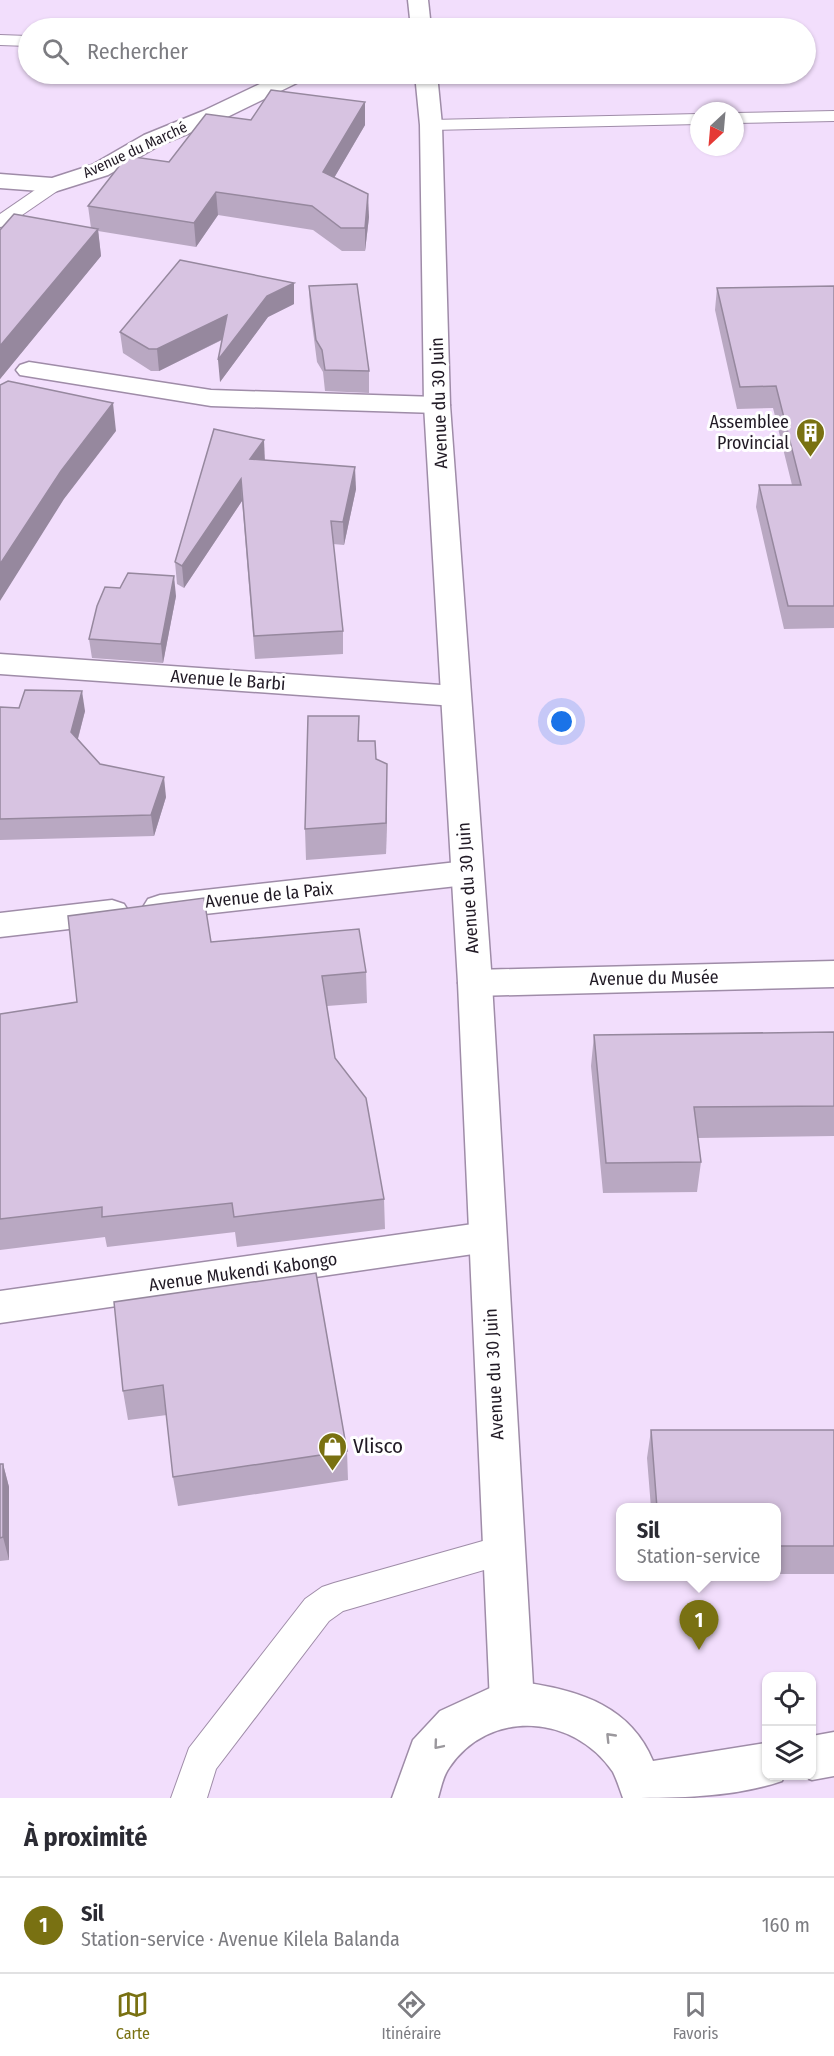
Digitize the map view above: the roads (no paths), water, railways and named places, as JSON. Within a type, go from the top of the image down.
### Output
[{"type":"street","points":[[418,0],[420,18]]},
{"type":"street","name":"Avenue du Marché","points":[[0,181],[54,185],[100,170],[152,140],[211,116],[277,84]]},
{"type":"street","name":"Avenue du 30 Juin","points":[[427,84],[431,125],[437,405],[475,983],[512,1703]]},
{"type":"street","points":[[29,370],[211,398],[437,405]]},
{"type":"street","name":"Avenue le Barbi","points":[[0,664],[455,696]]},
{"type":"street","name":"Avenue de la Paix","points":[[0,925],[466,873]]},
{"type":"street","name":"Avenue du Musée","points":[[475,983],[834,974]]},
{"type":"street","name":"Avenue Mukendi Kabongo","points":[[0,1307],[487,1238]]},
{"type":"street","points":[[415,1798],[417,1781],[432,1751],[453,1728],[481,1711],[512,1703],[545,1704],[576,1713],[605,1730],[627,1755],[644,1791],[762,1766]]},
{"type":"street","points":[[816,1757],[834,1754]]},
{"type":"lane","points":[[0,40],[18,41]]},
{"type":"lane","points":[[744,118],[834,116]]},
{"type":"lane","points":[[431,125],[690,119]]},
{"type":"lane","points":[[0,222],[54,185]]},
{"type":"lane","points":[[189,1798],[201,1760],[317,1610],[334,1598],[504,1550]]},
{"type":"place","name":"Assemblee Provincial","points":[[810,458]]},
{"type":"place","name":"Vlisco","points":[[332,1472]]},
{"type":"place","name":"Sil","points":[[699,1650]]}]
